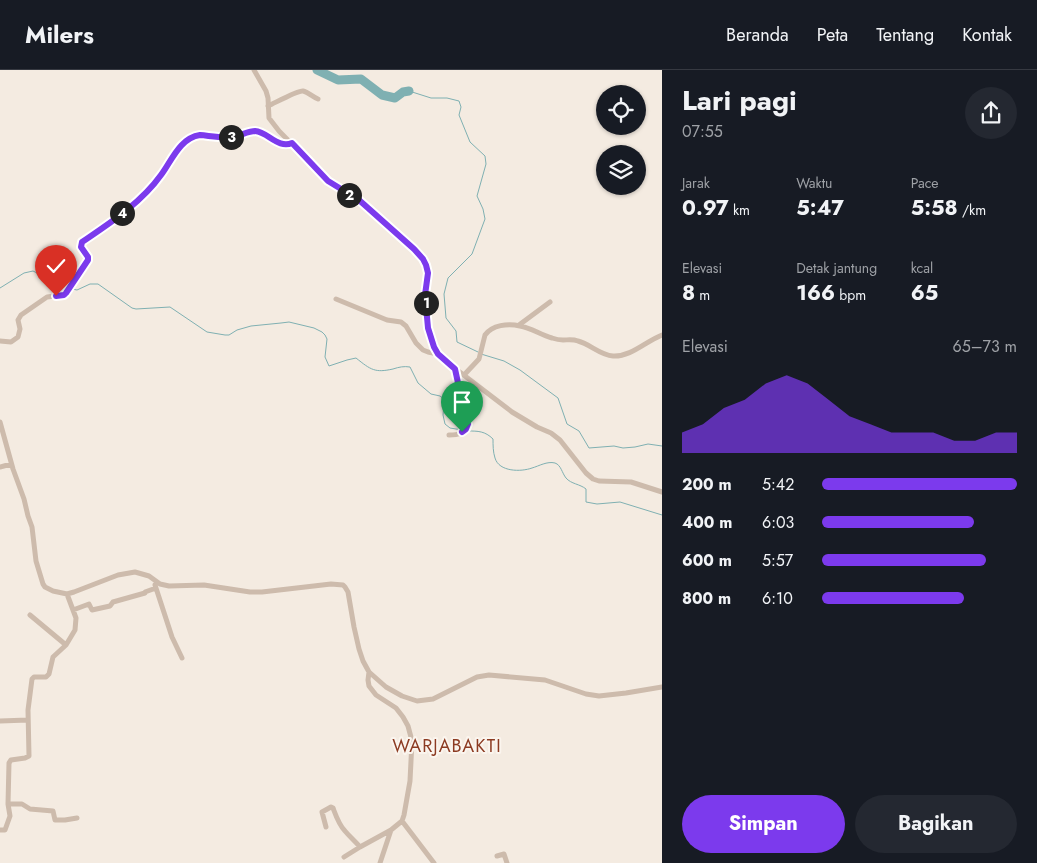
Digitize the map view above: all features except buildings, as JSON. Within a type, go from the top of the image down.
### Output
[{"type":"street","points":[[254,70],[266,91],[269,118],[273,125],[328,181],[359,200],[423,259],[428,273],[425,291],[427,320],[431,339],[438,354],[512,412],[551,433],[560,440],[593,479],[599,481],[631,482],[662,492]]},
{"type":"street","points":[[268,106],[300,91],[318,99]]},
{"type":"street","points":[[0,341],[11,342],[18,337],[20,329],[18,320],[21,315],[47,297],[64,295],[68,292],[88,260],[81,244],[134,204],[161,175],[186,140],[200,135],[228,138],[254,131],[281,144],[292,143]]},
{"type":"street","points":[[336,299],[387,320],[401,322],[423,350],[438,354]]},
{"type":"street","points":[[519,325],[550,302]]},
{"type":"street","points":[[464,375],[479,359],[485,335],[494,326],[519,325],[551,338],[579,341],[603,354],[614,356],[637,349],[662,335]]},
{"type":"street","points":[[449,436],[462,432],[468,424],[461,411],[460,392],[455,369]]},
{"type":"street","points":[[0,422],[11,464],[32,527],[36,561],[43,584],[48,589],[67,594],[124,573],[138,572],[149,576],[160,584],[169,586],[204,585],[256,592],[331,584],[344,585],[348,592],[359,649],[369,672],[386,687],[410,699],[422,701],[439,697],[477,677],[489,676],[545,680],[599,696],[662,687]]},
{"type":"street","points":[[0,467],[11,464]]},
{"type":"street","points":[[153,580],[172,637],[182,658]]},
{"type":"street","points":[[73,610],[89,604],[92,610],[110,606],[113,602],[145,594],[145,592],[156,588]]},
{"type":"street","points":[[0,830],[6,830],[10,818],[8,804],[10,762],[11,760],[29,756],[28,720],[32,678],[47,676],[50,672],[54,656],[71,639],[75,630],[76,623],[67,594]]},
{"type":"street","points":[[30,615],[66,645]]},
{"type":"street","points":[[344,857],[402,821],[410,781],[411,734],[406,721],[400,713],[370,688],[368,682],[369,672]]},
{"type":"street","points":[[0,721],[28,720]]},
{"type":"street","points":[[8,804],[22,804],[34,810],[53,810],[55,820],[77,818]]},
{"type":"street","points":[[326,827],[322,812],[331,807],[344,831],[360,847]]},
{"type":"street","points":[[402,821],[434,863]]},
{"type":"street","points":[[380,863],[390,830]]},
{"type":"street","points":[[498,856],[504,854],[507,863]]},
{"type":"waterway","points":[[317,70],[338,80],[361,79],[382,95],[395,98],[403,92],[409,91]]},
{"type":"waterway","points":[[409,91],[431,98],[447,98],[459,101],[461,107],[459,115],[470,142],[485,156],[486,164],[477,196],[485,219],[472,254],[448,278],[444,294],[446,318],[456,331],[457,342],[478,352]]},
{"type":"waterway","points":[[0,288],[24,273],[33,271],[69,287]]},
{"type":"waterway","points":[[72,289],[77,290],[90,284],[98,284],[132,308],[170,307],[207,332],[225,335],[251,326],[289,322],[314,328],[322,332],[327,339],[325,357],[329,366],[356,358],[373,370],[410,367],[418,383],[431,394],[444,399],[443,415],[445,424],[450,428],[462,430]]},
{"type":"waterway","points":[[481,354],[504,361],[520,370],[558,398],[567,424],[579,431],[589,448],[614,446],[623,448],[648,444],[662,446]]},
{"type":"waterway","points":[[468,431],[481,432],[493,439],[495,458],[501,466],[511,470],[522,470],[546,463],[555,463],[559,465],[568,480],[586,489],[586,502],[597,504],[620,502],[662,515]]},
{"type":"district","name":"WARJABAKTI","points":[[447,746]]},
{"type":"route","points":[[56,296],[66,293],[88,260],[81,247],[82,242],[134,204],[161,175],[172,158],[190,137],[200,135],[228,138],[254,131],[281,144],[287,145],[292,143],[328,181],[359,200],[423,259],[428,273],[425,295],[428,328],[438,354],[455,369],[460,392],[461,411],[468,424],[465,431],[462,432]]}]
